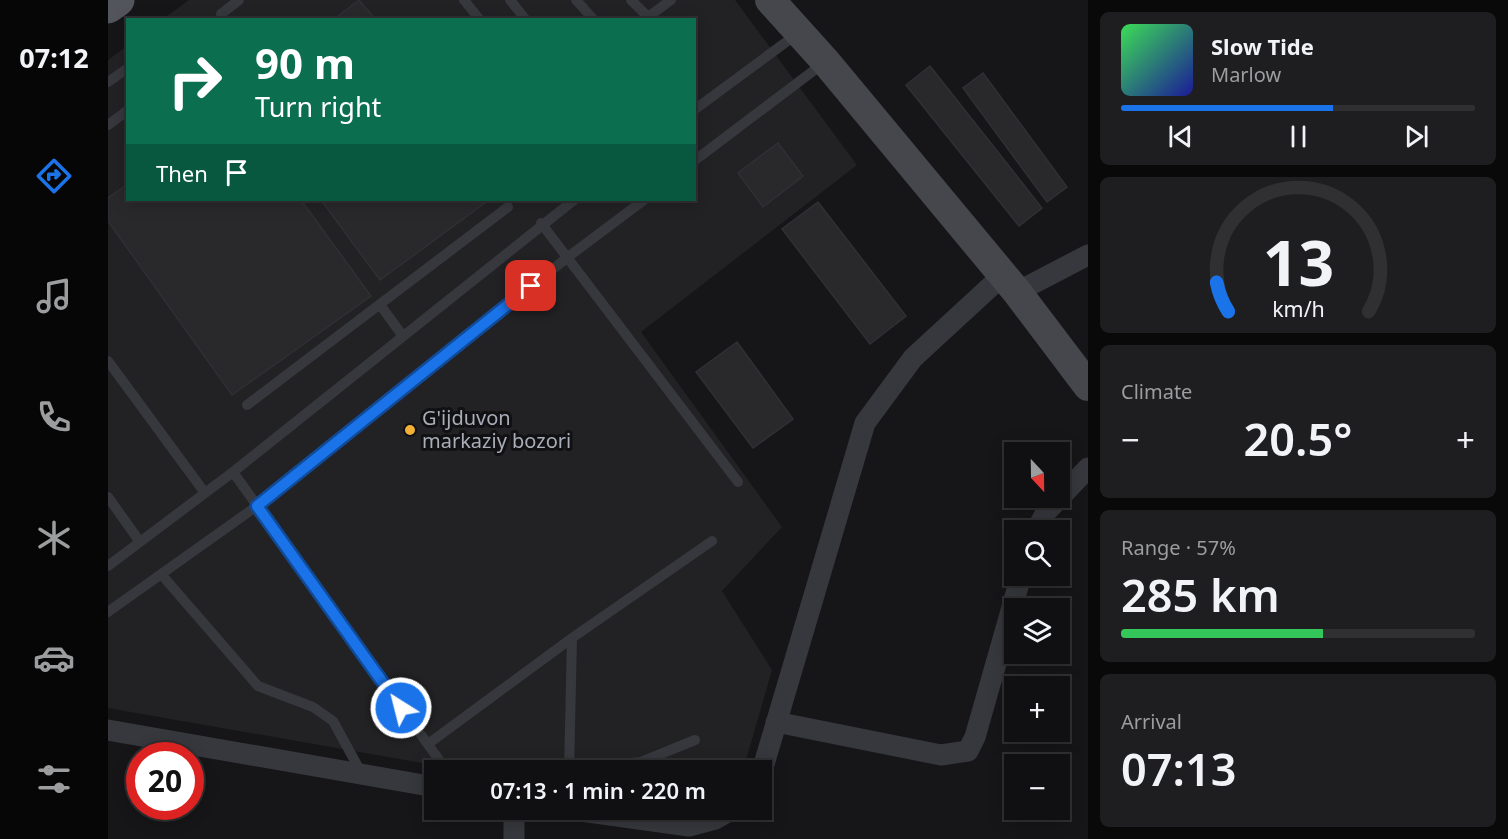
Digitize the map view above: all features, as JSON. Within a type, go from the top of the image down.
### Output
[{"type":"main road","points":[[108,7],[118,0]]},
{"type":"main road","points":[[770,0],[826,62],[1010,284],[1088,386]]},
{"type":"street","points":[[765,760],[865,423],[913,358],[1010,284],[1088,255]]},
{"type":"street","points":[[1042,520],[1046,512],[1088,468]]},
{"type":"street","points":[[776,722],[941,755],[968,751],[975,737],[1018,586]]},
{"type":"street","points":[[108,730],[424,785]]},
{"type":"street","points":[[514,820],[514,839]]},
{"type":"street","points":[[646,820],[689,826],[711,820]]},
{"type":"lane","points":[[221,14],[239,0]]},
{"type":"lane","points":[[464,0],[478,18]]},
{"type":"lane","points":[[510,0],[524,18]]},
{"type":"lane","points":[[576,0],[592,18]]},
{"type":"lane","points":[[631,0],[646,18],[671,0]]},
{"type":"lane","points":[[696,109],[800,32]]},
{"type":"lane","points":[[696,160],[826,62]]},
{"type":"lane","points":[[108,82],[126,69]]},
{"type":"lane","points":[[108,125],[126,112]]},
{"type":"lane","points":[[108,566],[233,472],[572,201]]},
{"type":"lane","points":[[108,612],[257,506],[568,257],[643,201]]},
{"type":"lane","points":[[247,405],[381,306],[508,207]]},
{"type":"lane","points":[[542,223],[738,482]]},
{"type":"lane","points":[[381,306],[402,335]]},
{"type":"lane","points":[[108,362],[205,493]]},
{"type":"lane","points":[[233,472],[439,760]]},
{"type":"lane","points":[[108,498],[140,542]]},
{"type":"lane","points":[[428,744],[572,638],[712,541]]},
{"type":"lane","points":[[161,574],[258,686],[313,707],[333,721],[362,774]]},
{"type":"lane","points":[[570,760],[572,638]]},
{"type":"lane","points":[[646,760],[695,740]]},
{"type":"shaded area","name":"G'ijduvon markaziy bozori","points":[[189,0],[735,0],[857,165],[641,332],[782,527],[722,591],[772,670],[746,760],[424,760],[424,763],[108,708],[108,60],[126,47],[126,201],[696,201],[696,18],[164,18]]},
{"type":"building","points":[[359,0],[374,18],[336,18]]},
{"type":"building","points":[[930,66],[1042,208],[1019,226],[906,85]]},
{"type":"building","points":[[983,73],[1067,187],[1047,202],[963,88]]},
{"type":"building","points":[[778,143],[803,176],[763,207],[738,173]]},
{"type":"building","points":[[126,185],[126,201],[302,201],[371,296],[232,395],[108,221],[108,198]]},
{"type":"building","points":[[322,201],[488,201],[380,280]]},
{"type":"building","points":[[818,202],[906,316],[870,344],[782,229]]},
{"type":"building","points":[[737,342],[793,419],[753,448],[696,372]]},
{"type":"place","name":"G'ijduvon markaziy bozori","points":[[410,430]]},
{"type":"route","points":[[401,708],[257,506],[531,286]]}]
